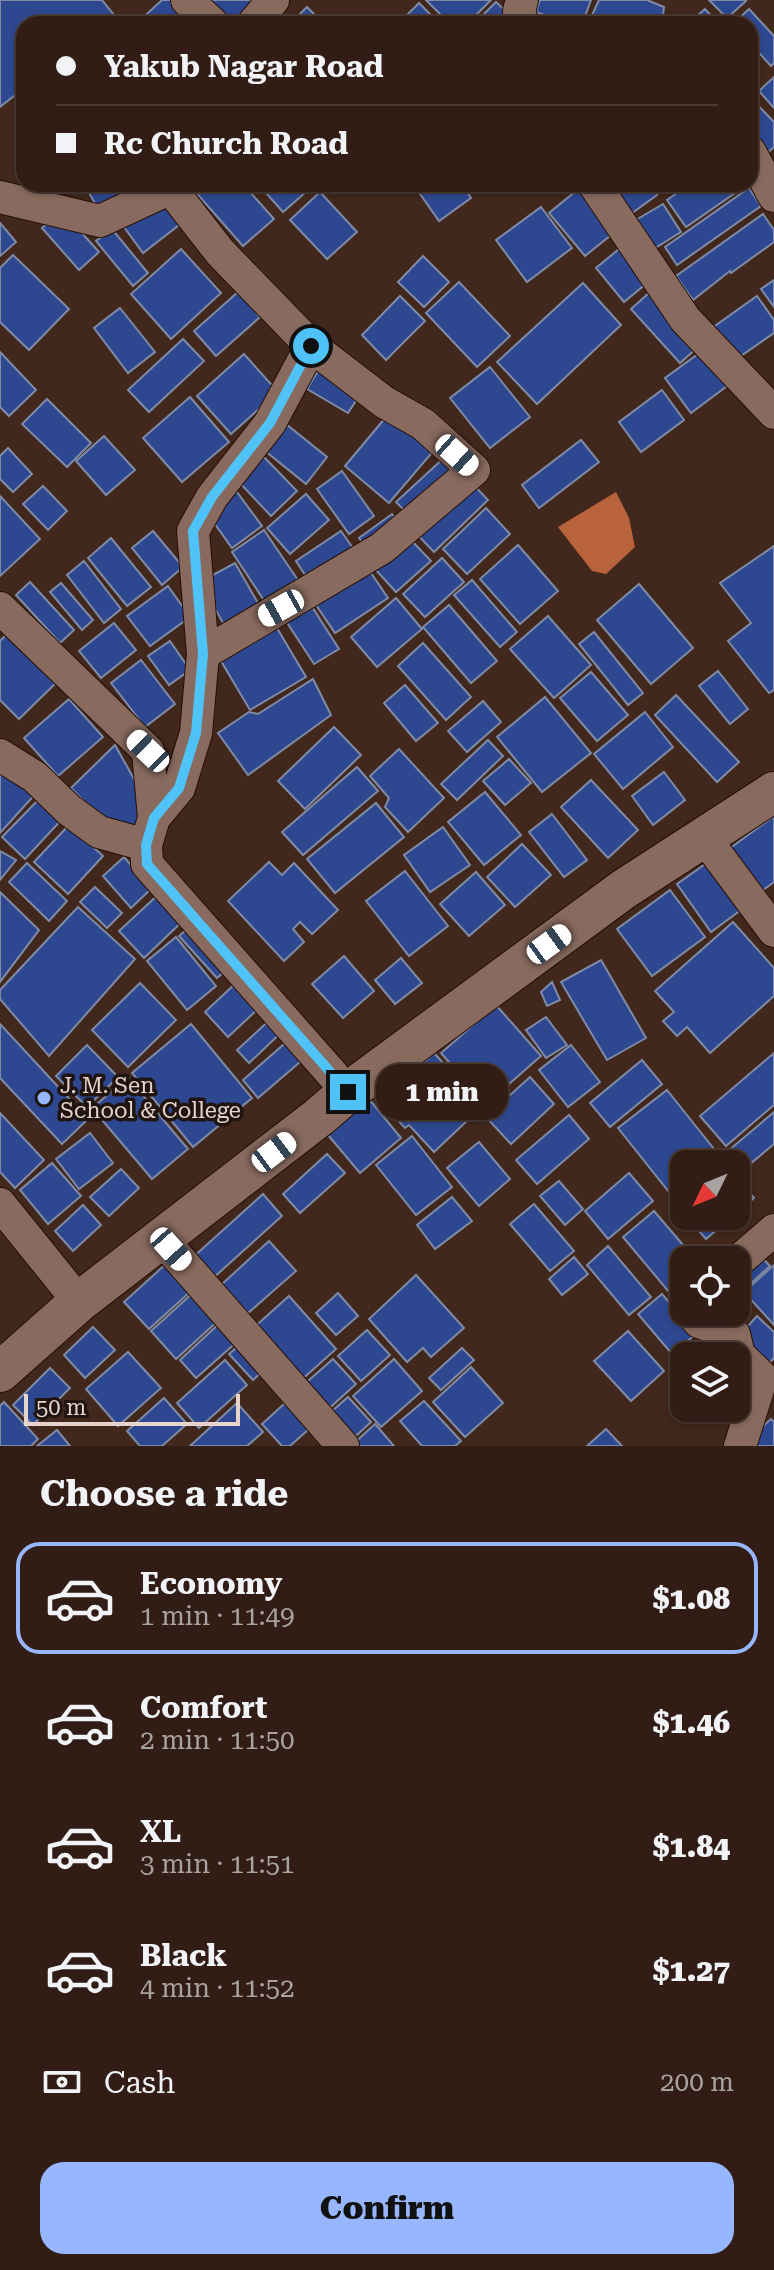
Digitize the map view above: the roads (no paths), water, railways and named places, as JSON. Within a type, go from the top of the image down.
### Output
[{"type":"street","points":[[187,0],[204,16]]},
{"type":"street","points":[[260,16],[273,0]]},
{"type":"street","points":[[758,167],[774,196]]},
{"type":"street","points":[[0,197],[100,221],[157,192]]},
{"type":"street","points":[[174,192],[220,252],[311,346],[384,402],[423,424],[474,470],[382,548],[203,654]]},
{"type":"street","points":[[599,192],[685,319],[774,413]]},
{"type":"street","points":[[150,832],[179,788],[196,733],[203,654],[193,531],[212,497],[270,423],[311,346]]},
{"type":"street","points":[[0,608],[148,751],[150,832],[147,864],[348,1092]]},
{"type":"street","points":[[0,755],[35,777],[69,810],[99,832],[150,832]]},
{"type":"street","points":[[0,1372],[79,1302],[348,1092],[624,889],[774,792]]},
{"type":"street","points":[[704,837],[774,931]]},
{"type":"street","points":[[0,1204],[79,1302]]},
{"type":"street","points":[[750,1251],[774,1230]]},
{"type":"street","points":[[161,1238],[343,1446]]},
{"type":"street","points":[[711,1326],[734,1334],[739,1355],[762,1377],[740,1446]]},
{"type":"place","name":"J. M. Sen School & College","points":[[44,1098]]}]
